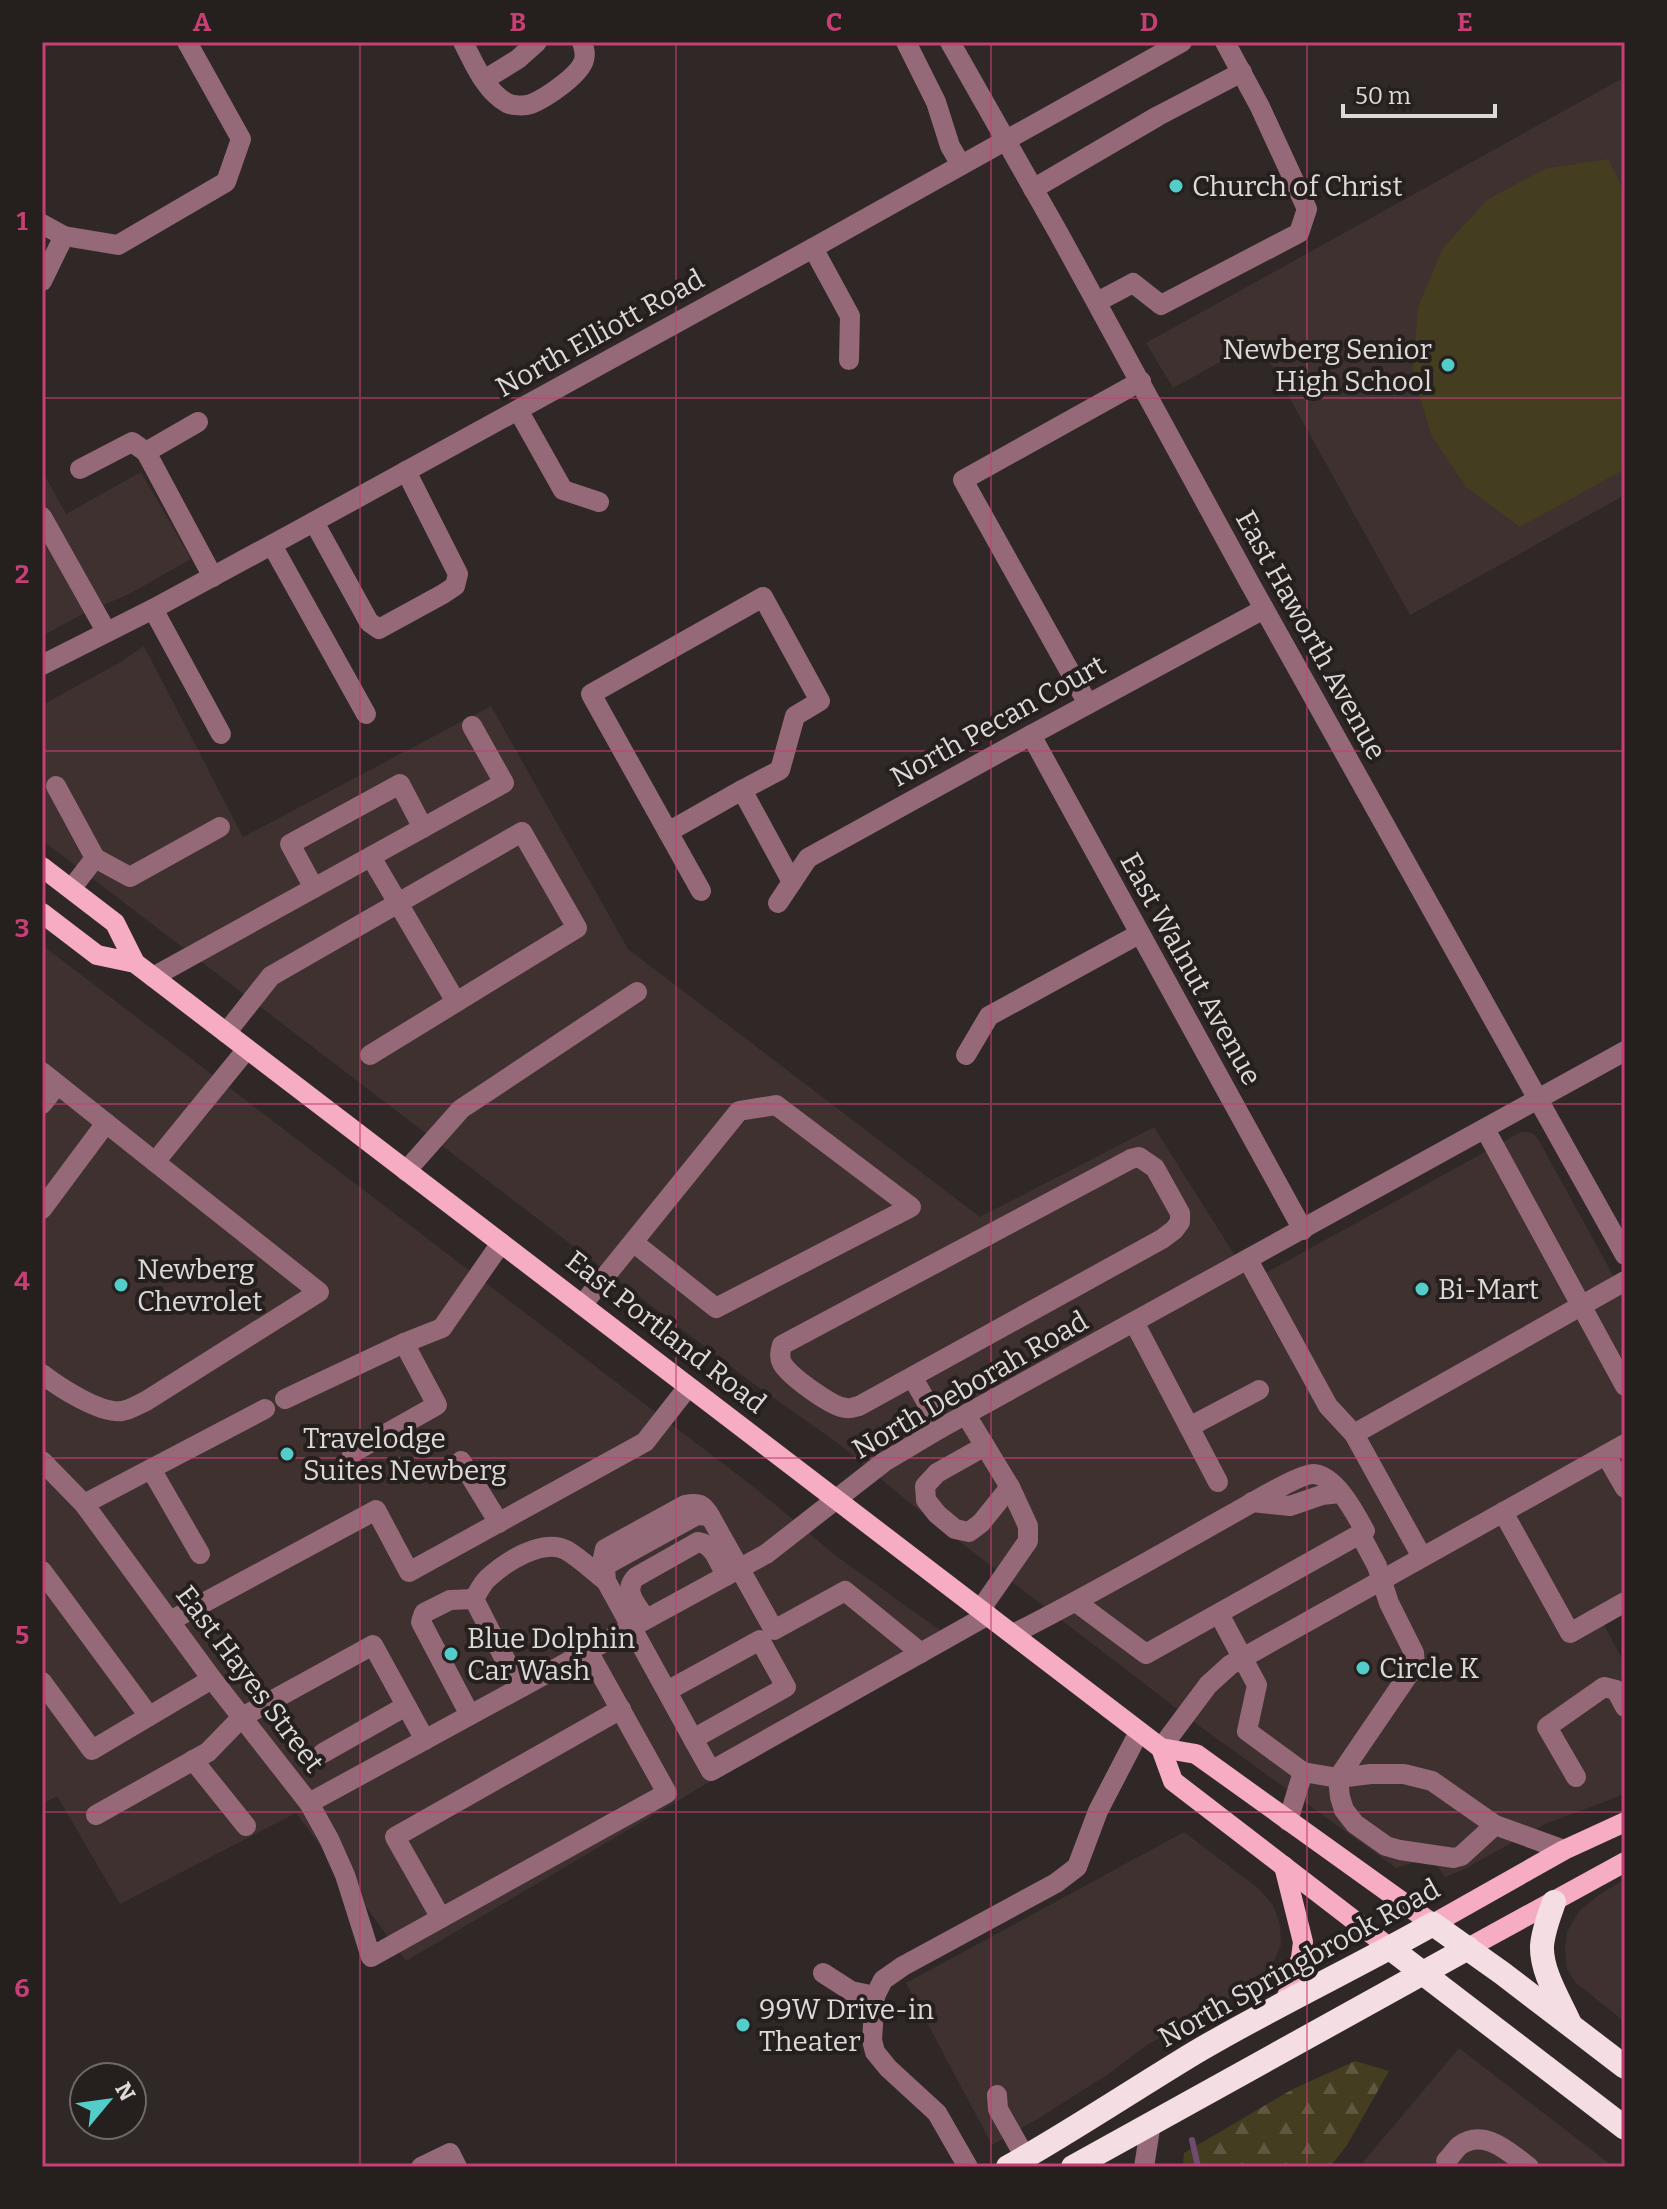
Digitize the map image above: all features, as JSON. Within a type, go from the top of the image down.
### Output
[{"type":"highway","points":[[1554,1902],[1544,1933],[1543,1959],[1571,2026]]},
{"type":"highway","name":"North Springbrook Road","points":[[1021,2164],[1197,2052],[1433,1924]]},
{"type":"highway","name":"East Portland Road","points":[[1433,1924],[1625,2067]]},
{"type":"highway","points":[[1390,1948],[1625,2128]]},
{"type":"highway","points":[[1085,2165],[1151,2123],[1468,1948]]},
{"type":"main road","name":"East Portland Road","points":[[42,867],[115,923],[135,963],[1139,1732],[1161,1748],[1196,1754],[1433,1924]]},
{"type":"main road","name":"East Portland Road","points":[[42,913],[97,955],[135,963]]},
{"type":"main road","points":[[1161,1748],[1173,1781],[1390,1948]]},
{"type":"main road","name":"North Springbrook Road","points":[[1433,1924],[1564,1850],[1625,1822]]},
{"type":"main road","points":[[1468,1948],[1625,1862]]},
{"type":"main road","points":[[1284,1866],[1303,1942],[1301,1958],[1285,2002]]},
{"type":"street","points":[[42,224],[64,236],[118,245],[226,182],[241,139],[187,42]]},
{"type":"street","points":[[463,42],[495,95],[510,105],[529,105],[558,88],[580,69],[585,57],[582,42]]},
{"type":"street","points":[[484,80],[518,59],[537,42]]},
{"type":"street","points":[[906,42],[936,102],[950,146],[961,165]]},
{"type":"street","name":"East Haworth Avenue","points":[[950,42],[1625,1255]]},
{"type":"street","name":"North Elliott Road","points":[[42,665],[272,545],[1182,42]]},
{"type":"street","points":[[1097,302],[1133,283],[1161,305],[1299,233],[1307,209],[1225,42]]},
{"type":"street","points":[[1033,189],[1158,116],[1242,72]]},
{"type":"street","points":[[42,281],[64,236]]},
{"type":"street","points":[[813,248],[850,316],[849,360]]},
{"type":"street","points":[[1088,704],[963,480],[1141,381]]},
{"type":"street","points":[[518,410],[563,490],[599,502]]},
{"type":"street","points":[[146,452],[198,422]]},
{"type":"street","points":[[80,469],[132,442],[146,452],[213,577]]},
{"type":"street","points":[[314,522],[369,622],[379,629],[443,594],[455,586],[458,574],[406,471]]},
{"type":"street","points":[[44,527],[106,631]]},
{"type":"street","points":[[272,545],[366,714]]},
{"type":"street","points":[[668,832],[780,770],[795,716],[820,701],[763,597],[591,694],[668,832],[701,891]]},
{"type":"street","points":[[153,609],[221,734]]},
{"type":"street","name":"North Pecan Court","points":[[778,903],[808,858],[1264,609]]},
{"type":"street","points":[[153,977],[504,783],[472,726]]},
{"type":"street","name":"East Walnut Avenue","points":[[1031,735],[1303,1230]]},
{"type":"street","points":[[314,888],[290,844],[400,784],[423,828]]},
{"type":"street","points":[[56,786],[95,858],[130,877],[220,827]]},
{"type":"street","points":[[742,790],[792,882]]},
{"type":"street","points":[[226,1033],[271,976],[522,832],[577,928],[370,1055]]},
{"type":"street","points":[[371,857],[456,1002]]},
{"type":"street","points":[[71,889],[95,858]]},
{"type":"street","points":[[966,1055],[989,1016],[1139,934]]},
{"type":"street","points":[[406,1171],[461,1109],[637,992]]},
{"type":"street","points":[[155,1162],[247,1049]]},
{"type":"street","name":"North Deborah Road","points":[[309,1803],[766,1554],[884,1462],[941,1428],[1625,1051]]},
{"type":"street","points":[[42,1104],[50,1078],[319,1292],[146,1401],[121,1411],[93,1405],[60,1388],[42,1374]]},
{"type":"street","points":[[582,1305],[739,1111],[776,1105],[911,1207],[716,1308],[633,1242]]},
{"type":"street","points":[[42,1209],[106,1123]]},
{"type":"street","points":[[1485,1129],[1625,1386]]},
{"type":"street","points":[[1139,1157],[1155,1168],[1180,1213],[1180,1222],[1174,1230],[913,1378],[848,1409],[834,1405],[789,1372],[779,1353],[782,1345],[1131,1159],[1139,1157]]},
{"type":"street","points":[[285,1399],[442,1328],[501,1243]]},
{"type":"street","points":[[1248,1260],[1328,1406],[1354,1434],[1422,1557]]},
{"type":"street","points":[[1354,1434],[1625,1281]]},
{"type":"street","points":[[1134,1322],[1218,1482]]},
{"type":"street","points":[[352,1453],[437,1405],[404,1343]]},
{"type":"street","points":[[913,1378],[941,1428]]},
{"type":"street","points":[[170,1621],[376,1510],[409,1572],[645,1442],[688,1387]]},
{"type":"street","points":[[1189,1427],[1259,1390]]},
{"type":"street","points":[[84,1504],[265,1409]]},
{"type":"street","points":[[733,1572],[705,1543],[698,1542],[636,1577],[630,1583],[629,1590],[667,1691],[711,1771],[921,1653],[984,1612],[1028,1541],[1028,1526],[1010,1487],[966,1415]]},
{"type":"street","points":[[1161,1748],[1208,1685],[1230,1665],[1625,1444]]},
{"type":"street","points":[[985,1446],[937,1473],[925,1486],[926,1500],[955,1529],[969,1532],[981,1523],[1010,1487]]},
{"type":"street","points":[[1606,1455],[1625,1488]]},
{"type":"street","name":"East Hayes Street","points":[[42,1461],[84,1504],[212,1679],[309,1803],[345,1875],[371,1957],[441,1918]]},
{"type":"street","points":[[461,1461],[499,1523]]},
{"type":"street","points":[[151,1469],[200,1554]]},
{"type":"street","points":[[1013,1634],[1306,1475],[1325,1478],[1351,1506],[1365,1531],[1146,1654],[1076,1602]]},
{"type":"street","points":[[474,1599],[485,1581],[529,1552],[547,1546],[605,1549],[685,1505],[703,1505],[733,1572],[767,1635],[786,1687],[693,1739]]},
{"type":"street","points":[[1503,1512],[1570,1633],[1625,1602]]},
{"type":"street","points":[[606,1581],[605,1568],[614,1560],[697,1515],[710,1516]]},
{"type":"street","points":[[1360,1534],[1414,1653],[1415,1665],[1338,1778],[1344,1810],[1355,1824],[1386,1846],[1454,1858],[1461,1856],[1495,1825]]},
{"type":"street","points":[[564,1549],[606,1581],[639,1623]]},
{"type":"street","points":[[605,1549],[601,1567],[606,1581]]},
{"type":"street","points":[[42,1571],[149,1716]]},
{"type":"street","points":[[667,1691],[845,1591],[921,1653]]},
{"type":"street","points":[[474,1599],[450,1600],[424,1613],[421,1622],[476,1712]]},
{"type":"street","points":[[474,1599],[522,1687]]},
{"type":"street","points":[[1219,1614],[1257,1685],[1247,1731],[1303,1772],[1338,1778],[1404,1774],[1432,1781],[1495,1825],[1564,1850]]},
{"type":"street","points":[[96,1815],[208,1752],[242,1717],[373,1645],[425,1740]]},
{"type":"street","points":[[588,1651],[621,1709],[667,1793],[441,1918],[395,1837],[621,1709]]},
{"type":"street","points":[[42,1682],[92,1750],[212,1679]]},
{"type":"street","points":[[1576,1777],[1547,1727],[1604,1687],[1616,1690],[1625,1707]]},
{"type":"street","points":[[323,1753],[406,1706]]},
{"type":"street","points":[[968,2167],[937,2113],[875,2052],[872,2040],[875,1996],[883,1980],[903,1966],[1056,1883],[1077,1867],[1098,1811],[1139,1732]]},
{"type":"street","points":[[193,1760],[246,1826]]},
{"type":"street","points":[[1288,1821],[1303,1772]]},
{"type":"street","points":[[823,1973],[851,1991],[875,1996]]},
{"type":"street","points":[[997,2095],[998,2109],[1021,2164]]},
{"type":"street","points":[[1144,2167],[1151,2123]]},
{"type":"street","points":[[1446,2161],[1458,2147],[1479,2139],[1491,2140],[1529,2167]]},
{"type":"street","points":[[421,2167],[450,2153],[457,2167]]},
{"type":"shaded area","name":"Newberg Senior High School","points":[[1625,77],[1625,495],[1410,615],[1258,341],[1173,388],[1146,343]]},
{"type":"shaded area","points":[[42,470],[66,514],[141,472],[191,559],[129,594],[42,636]]},
{"type":"shaded area","points":[[144,646],[243,837],[491,706],[628,949],[980,1217],[1154,1127],[1251,1281],[1521,1132],[1534,1134],[1625,1297],[1625,1613],[1604,1625],[1625,1664],[1625,1794],[1545,1824],[1445,1877],[1434,1862],[1419,1861],[1396,1868],[1198,1725],[912,1505],[839,1444],[751,1382],[42,840],[42,705]]},
{"type":"shaded area","points":[[42,945],[759,1491],[835,1555],[952,1639],[406,1961],[296,1813],[120,1904],[57,1796],[42,1804]]},
{"type":"shaded area","points":[[1184,1832],[1258,1888],[1273,1905],[1280,1925],[1281,1945],[1274,1961],[1252,1986],[1147,2045],[1110,2073],[992,2145],[906,1983]]},
{"type":"shaded area","points":[[1625,1879],[1625,2022],[1576,1983],[1567,1969],[1565,1951],[1567,1932],[1579,1911]]},
{"type":"shaded area","points":[[1459,2048],[1614,2167],[1359,2167]]},
{"type":"green space","points":[[1608,159],[1625,192],[1625,469],[1520,527],[1467,488],[1431,435],[1413,372],[1418,307],[1443,248],[1487,200],[1544,169]]},
{"type":"green space","points":[[1355,2061],[1389,2071],[1347,2145],[1330,2167],[1183,2167],[1184,2153],[1293,2089]]},
{"type":"waterway","points":[[1192,2140],[1198,2167]]},
{"type":"place","name":"Church of Christ","points":[[1176,186]]},
{"type":"place","name":"Newberg Senior High School","points":[[1448,365]]},
{"type":"place","name":"Newberg Chevrolet","points":[[121,1285]]},
{"type":"place","name":"Bi-Mart","points":[[1422,1289]]},
{"type":"place","name":"Travelodge Suites Newberg","points":[[287,1454]]},
{"type":"place","name":"Blue Dolphin Car Wash","points":[[451,1654]]},
{"type":"place","name":"Circle K","points":[[1363,1668]]},
{"type":"place","name":"99W Drive-in Theater","points":[[743,2025]]}]
